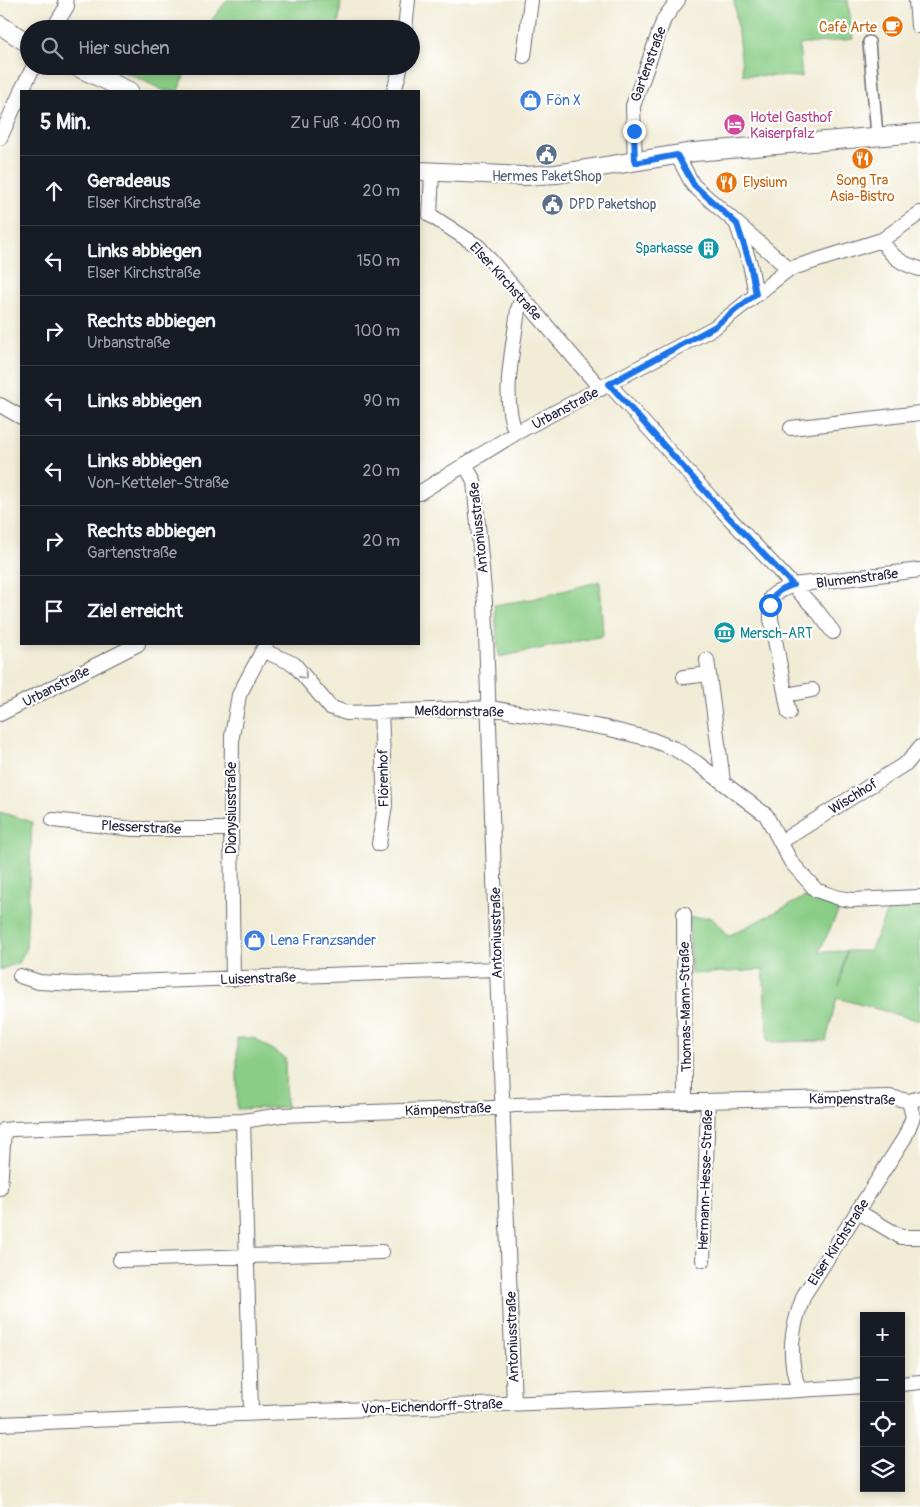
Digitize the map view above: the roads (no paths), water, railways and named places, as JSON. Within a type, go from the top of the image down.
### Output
[{"type":"street","points":[[58,20],[67,6],[65,0]]},
{"type":"street","points":[[406,20],[408,0]]},
{"type":"street","points":[[524,56],[531,0]]},
{"type":"street","name":"Gartenstraße","points":[[635,163],[633,106],[664,19],[678,0]]},
{"type":"street","points":[[917,4],[918,26],[920,26]]},
{"type":"street","points":[[0,25],[20,38]]},
{"type":"street","points":[[869,42],[878,135]]},
{"type":"street","points":[[22,90],[29,75]]},
{"type":"street","points":[[94,75],[127,90]]},
{"type":"street","points":[[394,90],[398,75]]},
{"type":"street","points":[[0,138],[20,93]]},
{"type":"street","points":[[425,172],[524,176],[556,174],[677,155],[878,135],[920,133]]},
{"type":"street","points":[[677,155],[694,185],[789,269]]},
{"type":"street","name":"Elser Kirchstraße","points":[[425,172],[430,216],[479,247],[522,299],[793,585],[833,632]]},
{"type":"street","name":"Urbanstraße","points":[[420,492],[516,433],[714,327],[789,269],[882,240],[920,213]]},
{"type":"street","points":[[737,224],[750,264],[756,294]]},
{"type":"street","points":[[882,240],[889,254],[920,270]]},
{"type":"street","points":[[516,433],[510,419],[508,396],[518,309],[522,299]]},
{"type":"street","points":[[0,405],[20,416]]},
{"type":"street","points":[[791,428],[920,413]]},
{"type":"street","name":"Antoniusstraße","points":[[466,464],[474,481],[485,602],[514,1404]]},
{"type":"street","name":"Blumenstraße","points":[[793,585],[920,570]]},
{"type":"street","points":[[789,714],[770,605],[771,598],[776,593],[793,585]]},
{"type":"street","name":"Urbanstraße","points":[[0,714],[136,645]]},
{"type":"street","name":"Meßdornstraße","points":[[265,647],[294,664],[330,707],[337,711],[346,713],[490,708],[606,728],[650,739],[675,750],[723,781],[766,815],[800,875],[808,884],[825,895],[864,901],[920,897]]},
{"type":"street","name":"Dionysiusstraße","points":[[233,980],[230,829],[232,736],[239,695],[265,647]]},
{"type":"street","points":[[684,677],[708,667],[723,781]]},
{"type":"street","points":[[786,695],[812,690]]},
{"type":"street","name":"Flörenhof","points":[[379,844],[385,804],[381,711]]},
{"type":"street","name":"Wischhof","points":[[782,841],[908,762],[920,747]]},
{"type":"street","name":"Plesserstraße","points":[[53,820],[133,829],[230,829]]},
{"type":"street","name":"Thomas-Mann-Straße","points":[[684,914],[686,1101]]},
{"type":"street","name":"Luisenstraße","points":[[20,976],[40,982],[75,984],[233,980],[497,969]]},
{"type":"street","name":"Kämpenstraße","points":[[1,1158],[4,1130],[13,1129],[243,1121],[281,1115],[686,1101],[890,1097],[914,1100]]},
{"type":"street","name":"Elser Kirchstraße","points":[[799,1390],[792,1369],[794,1324],[804,1295],[905,1137],[913,1117],[914,1100]]},
{"type":"street","name":"Hermann-Hesse-Straße","points":[[703,1260],[708,1101]]},
{"type":"street","points":[[243,1121],[252,1412]]},
{"type":"street","points":[[0,1188],[1,1158]]},
{"type":"street","points":[[858,1211],[901,1237],[920,1236]]},
{"type":"street","points":[[120,1260],[382,1252]]},
{"type":"street","points":[[905,1384],[920,1382]]},
{"type":"street","name":"Von-Eichendorff-Straße","points":[[0,1424],[252,1412],[514,1404],[860,1386]]},
{"type":"place","name":"Café Arte","points":[[893,27]]},
{"type":"place","name":"Fön X","points":[[530,100]]},
{"type":"place","name":"Hotel Gasthof Kaiserpfalz","points":[[734,125]]},
{"type":"place","name":"Hermes PaketShop","points":[[547,154]]},
{"type":"place","name":"Song Tra Asia-Bistro","points":[[862,158]]},
{"type":"place","name":"Elysium","points":[[727,182]]},
{"type":"place","name":"DPD Paketshop","points":[[553,204]]},
{"type":"place","name":"Sparkasse","points":[[709,248]]},
{"type":"place","name":"Mersch-ART","points":[[724,633]]},
{"type":"place","name":"Lena Franzsander","points":[[254,940]]}]
